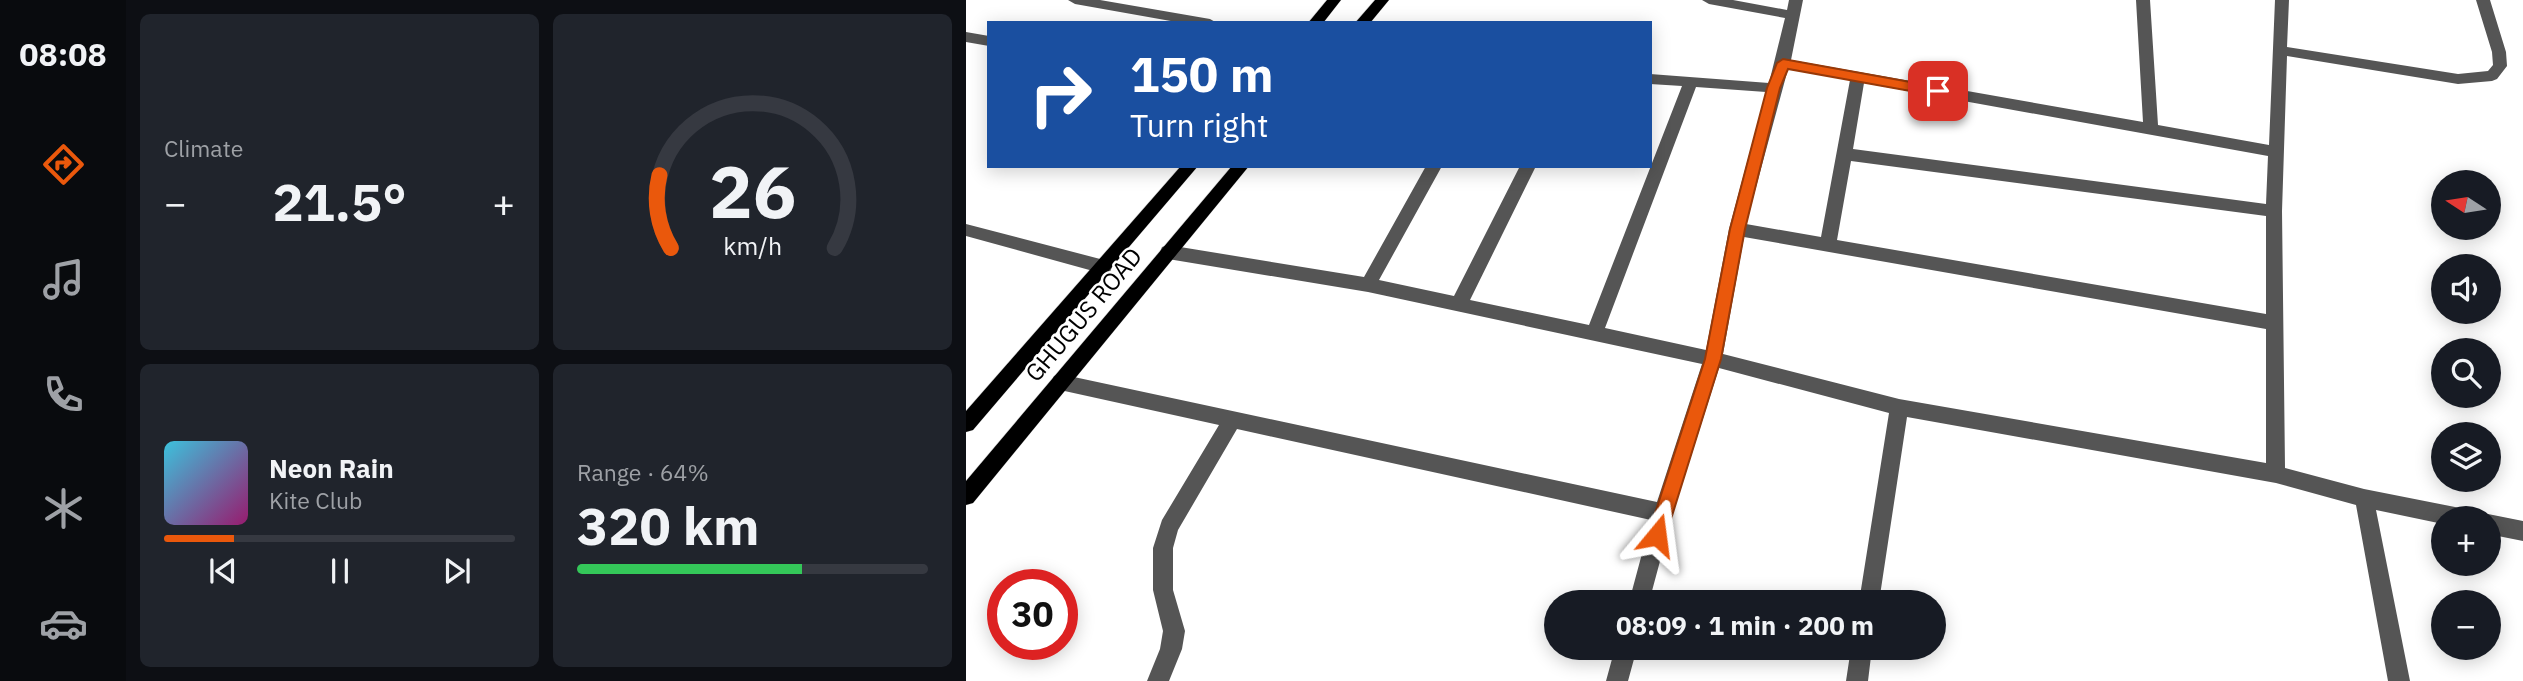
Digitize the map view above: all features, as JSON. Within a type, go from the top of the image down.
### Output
[{"type":"main road","points":[[1317,21],[1334,0]]},
{"type":"main road","points":[[1364,21],[1382,0]]},
{"type":"main road","name":"GHUGUS ROAD","points":[[966,424],[1188,168]]},
{"type":"main road","name":"GHUGUS ROAD","points":[[966,496],[1239,168]]},
{"type":"street","points":[[1075,0],[1198,21]]},
{"type":"street","points":[[1709,0],[1792,15]]},
{"type":"street","points":[[1642,590],[1663,513],[1713,359],[1737,229],[1783,63],[1796,0]]},
{"type":"street","points":[[2143,0],[2151,129]]},
{"type":"street","points":[[2276,474],[2274,211],[2282,0]]},
{"type":"street","points":[[2279,50],[2458,79],[2492,76],[2500,66],[2499,52],[2483,0]]},
{"type":"street","points":[[966,37],[987,41]]},
{"type":"street","points":[[1783,63],[2278,152]]},
{"type":"street","points":[[1828,245],[1858,77]]},
{"type":"street","points":[[1652,79],[1774,88]]},
{"type":"street","points":[[1595,332],[1690,84]]},
{"type":"street","points":[[1844,154],[2274,211]]},
{"type":"street","points":[[1368,285],[1433,168]]},
{"type":"street","points":[[1458,306],[1527,168]]},
{"type":"street","points":[[1737,229],[2276,323]]},
{"type":"street","points":[[966,230],[1104,267]]},
{"type":"street","points":[[1168,252],[1368,285],[1713,359],[1899,407],[2276,474],[2364,498],[2431,512]]},
{"type":"street","points":[[1060,382],[1663,513]]},
{"type":"street","points":[[1871,590],[1899,407]]},
{"type":"street","points":[[1158,681],[1171,649],[1174,631],[1163,590],[1163,548],[1170,527],[1233,420]]},
{"type":"street","points":[[2364,498],[2399,681]]},
{"type":"street","points":[[2501,527],[2523,531]]},
{"type":"street","points":[[1617,681],[1623,660]]},
{"type":"street","points":[[1857,681],[1860,660]]},
{"type":"route","points":[[1657,535],[1713,359],[1737,229],[1783,63],[1938,91]]}]
